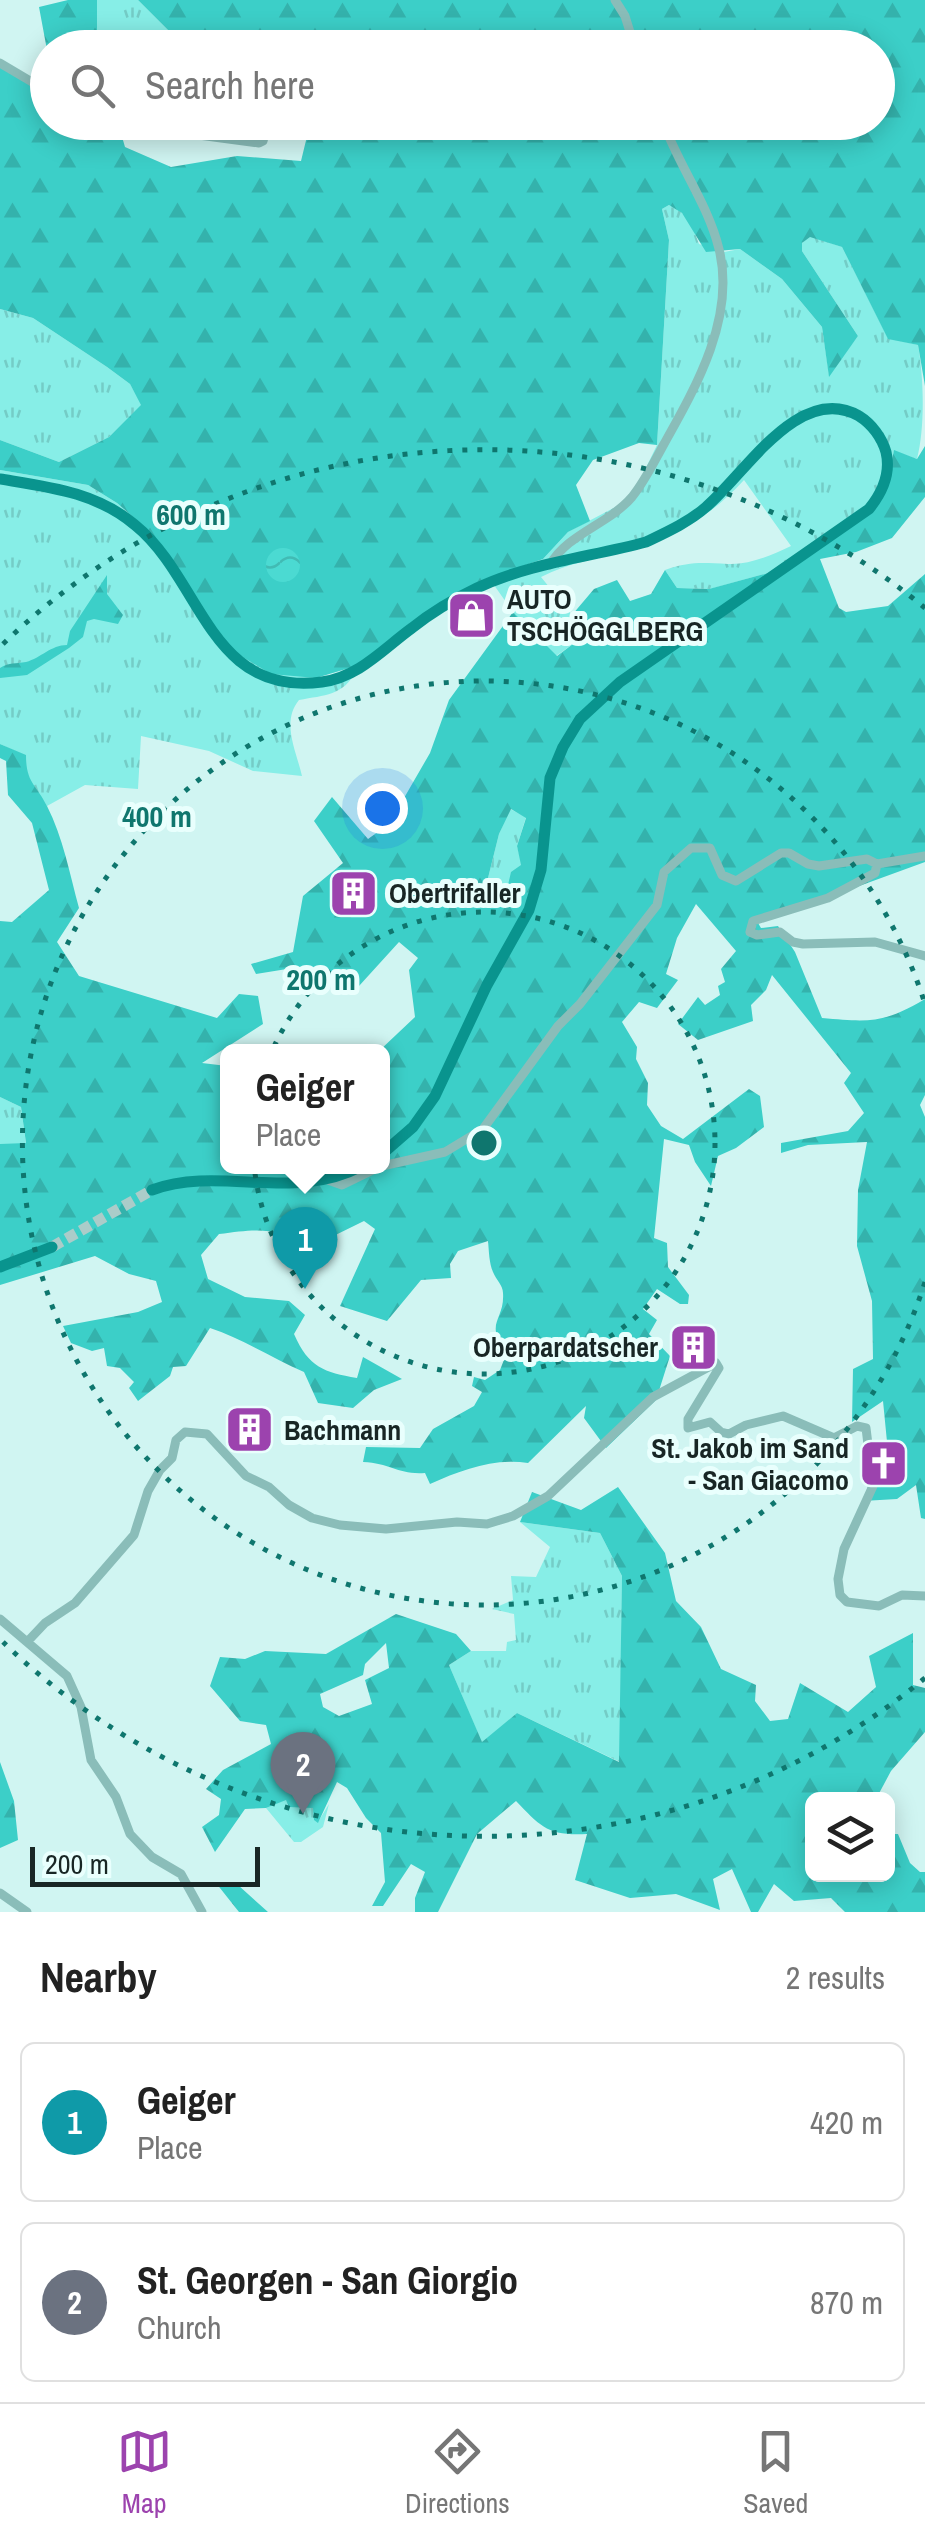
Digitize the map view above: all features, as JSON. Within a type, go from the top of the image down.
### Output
[{"type":"main road","points":[[0,479],[87,496],[133,523],[164,555],[224,648],[254,670],[292,682],[324,682],[356,671],[412,627],[474,589],[550,565],[646,542],[694,517],[782,431],[806,413],[824,408],[852,413],[866,422],[884,445],[886,478],[869,509],[605,693],[580,719],[550,778],[541,870],[529,910],[487,985],[435,1096],[413,1127],[390,1147]]},
{"type":"main road","points":[[152,1190],[190,1182],[277,1186],[328,1180],[343,1174]]},
{"type":"main road","points":[[0,1267],[52,1247]]},
{"type":"street","points":[[615,0],[629,30]]},
{"type":"street","points":[[0,64],[30,81]]},
{"type":"street","points":[[236,140],[263,140]]},
{"type":"street","points":[[550,565],[564,546],[618,511],[641,484],[696,389],[716,323],[724,281],[720,250],[709,218],[670,140]]},
{"type":"street","points":[[390,1164],[445,1152],[484,1129],[555,1030],[657,905],[664,872],[690,848],[710,848],[722,875],[736,881],[773,856],[786,852],[812,866],[867,860],[877,864],[925,856]]},
{"type":"street","points":[[877,864],[874,874],[828,898],[753,921],[750,932],[780,932],[803,944],[875,942],[925,956]]},
{"type":"street","points":[[328,1180],[342,1185],[365,1174]]},
{"type":"street","points":[[28,1640],[76,1603],[134,1535],[148,1492],[172,1458],[176,1440],[186,1432],[207,1434],[246,1476],[269,1487],[289,1506],[312,1518],[386,1529],[458,1522],[487,1524],[512,1516],[548,1496],[653,1398],[716,1363],[719,1368],[688,1419],[688,1428],[710,1422],[729,1434],[746,1425],[783,1416],[834,1438],[857,1426],[866,1428],[873,1486],[844,1549],[838,1579],[840,1595],[847,1602],[879,1606],[902,1594],[925,1596]]},
{"type":"street","points":[[0,1618],[67,1676],[76,1691],[90,1760],[116,1797],[130,1834],[152,1857],[181,1874],[202,1912]]},
{"type":"street","points":[[0,1893],[27,1912]]},
{"type":"green space","points":[[68,0],[97,0],[97,30],[43,30],[39,7]]},
{"type":"green space","points":[[97,0],[138,0],[168,30],[97,30]]},
{"type":"green space","points":[[138,0],[925,0],[925,386],[918,345],[888,339],[842,247],[810,237],[802,243],[802,251],[858,336],[829,377],[822,327],[782,279],[740,249],[706,252],[682,213],[669,205],[662,209],[669,240],[657,445],[639,443],[593,460],[576,485],[590,521],[568,532],[543,559],[489,578],[356,666],[316,678],[271,674],[226,647],[140,523],[117,503],[88,485],[0,470],[0,440],[59,462],[109,437],[141,405],[130,384],[107,367],[33,318],[0,309],[0,67],[30,79],[30,140],[123,140],[125,147],[171,167],[237,156],[301,161],[306,140],[895,140],[895,30],[168,30]]},
{"type":"green space","points":[[669,205],[684,215],[699,244],[724,252],[740,249],[782,279],[822,327],[829,375],[858,336],[802,251],[802,243],[810,236],[842,247],[888,338],[918,345],[923,403],[917,459],[894,451],[887,485],[865,506],[768,573],[710,589],[677,588],[665,570],[696,563],[744,563],[791,546],[744,480],[718,505],[674,533],[642,547],[541,577],[572,615],[573,644],[556,656],[513,612],[489,578],[543,559],[568,532],[623,503],[638,484],[657,445],[669,240],[662,209]]},
{"type":"green space","points":[[0,309],[33,318],[107,367],[130,384],[142,405],[109,437],[59,462],[0,440]]},
{"type":"green space","points":[[925,446],[925,497],[892,538],[856,552],[820,559],[839,608],[846,612],[888,606],[925,574],[925,862],[758,923],[761,928],[778,926],[795,952],[822,1018],[875,1019],[925,999],[925,1095],[920,1105],[925,1117],[925,1519],[921,1518],[916,1485],[897,1499],[863,1501],[871,1478],[864,1458],[888,1452],[883,1401],[852,1422],[853,1369],[873,1359],[872,1301],[857,1246],[858,1190],[867,1142],[808,1145],[781,1153],[781,1143],[848,1131],[864,1113],[844,1083],[851,1073],[772,975],[766,990],[751,1005],[753,1021],[698,1040],[678,1024],[698,997],[705,1005],[720,995],[718,986],[725,982],[721,969],[736,951],[696,904],[677,938],[666,974],[678,980],[657,1008],[639,1002],[622,1022],[637,1047],[636,1059],[648,1083],[647,1105],[661,1126],[683,1139],[749,1089],[760,1096],[764,1127],[718,1156],[711,1186],[689,1145],[664,1139],[654,1238],[667,1243],[668,1267],[689,1295],[688,1304],[680,1304],[657,1289],[643,1309],[657,1320],[649,1334],[670,1356],[656,1400],[606,1448],[584,1418],[586,1406],[528,1463],[490,1464],[430,1484],[425,1473],[363,1462],[366,1447],[420,1448],[433,1429],[474,1406],[482,1392],[472,1386],[474,1377],[485,1380],[500,1370],[507,1352],[496,1328],[503,1293],[492,1268],[488,1241],[458,1251],[450,1264],[451,1278],[421,1280],[387,1321],[340,1306],[375,1229],[364,1221],[309,1248],[266,1231],[219,1234],[201,1255],[208,1279],[245,1297],[289,1301],[305,1315],[294,1334],[319,1366],[357,1378],[363,1357],[402,1379],[374,1390],[353,1408],[318,1403],[304,1372],[210,1328],[186,1366],[173,1367],[170,1376],[138,1401],[129,1388],[134,1382],[120,1368],[107,1366],[104,1348],[92,1351],[71,1343],[63,1326],[138,1312],[162,1302],[156,1281],[129,1274],[95,1256],[0,1285],[0,1144],[26,1143],[21,1107],[0,1097],[0,921],[12,922],[49,890],[32,823],[8,795],[6,761],[0,758],[0,744],[26,755],[30,778],[47,806],[66,856],[79,908],[57,942],[79,976],[217,1018],[239,994],[258,996],[263,1024],[232,1044],[220,1044],[220,1051],[202,1063],[220,1065],[220,1174],[390,1174],[390,1044],[386,1044],[415,1017],[409,970],[418,958],[399,942],[359,986],[293,968],[256,974],[251,964],[293,952],[303,896],[343,863],[314,821],[332,797],[368,839],[389,824],[430,753],[449,700],[513,612],[557,656],[573,644],[572,615],[594,589],[617,580],[630,601],[651,594],[665,570],[677,588],[709,589],[768,573],[865,506],[887,485],[894,450],[917,459]],"holes":[[[511,809],[526,818],[517,846],[521,865],[511,872],[508,885],[487,882],[499,834]]]},
{"type":"green space","points":[[0,470],[88,485],[117,503],[316,678],[356,671],[339,690],[299,700],[294,709],[290,727],[302,776],[253,771],[209,751],[141,736],[138,789],[85,785],[47,806],[26,775],[26,756],[0,744]]},
{"type":"green space","points":[[107,575],[107,594],[123,615],[118,624],[87,621],[83,637],[69,648],[27,675],[0,678],[0,668],[4,666],[26,662],[67,645],[70,631]]},
{"type":"green space","points":[[510,809],[526,817],[517,846],[522,865],[508,886],[487,882]]},
{"type":"green space","points":[[0,1097],[21,1107],[26,1144],[0,1144]]},
{"type":"green space","points":[[618,1487],[665,1553],[676,1601],[701,1627],[721,1669],[756,1685],[755,1701],[770,1721],[788,1719],[800,1683],[848,1712],[876,1687],[869,1656],[913,1633],[913,1685],[925,1688],[925,1732],[891,1771],[880,1792],[805,1792],[805,1882],[895,1882],[898,1834],[910,1863],[925,1872],[925,1912],[845,1912],[831,1898],[794,1901],[774,1884],[758,1912],[751,1912],[732,1869],[713,1879],[720,1910],[676,1894],[630,1898],[575,1880],[587,1834],[546,1828],[516,1801],[477,1834],[438,1912],[415,1912],[415,1898],[425,1872],[411,1864],[383,1906],[372,1906],[385,1882],[381,1833],[347,1788],[337,1782],[318,1823],[313,1808],[289,1807],[286,1800],[266,1808],[245,1809],[215,1852],[202,1827],[219,1815],[221,1799],[206,1789],[223,1770],[271,1744],[266,1725],[240,1721],[210,1686],[220,1657],[245,1659],[265,1651],[326,1654],[396,1614],[456,1634],[471,1651],[449,1665],[482,1742],[517,1713],[619,1762],[622,1576],[600,1533],[520,1522],[532,1492],[581,1510]],"holes":[[[386,1643],[389,1668],[365,1680],[372,1704],[339,1716],[323,1707],[320,1694],[363,1675],[365,1664]]]},
{"type":"green space","points":[[520,1522],[600,1533],[622,1576],[620,1762],[517,1713],[482,1743],[449,1665],[471,1651],[506,1651],[507,1642],[516,1640],[514,1614],[492,1609],[513,1600],[511,1576],[536,1577],[550,1547]]},
{"type":"green space","points":[[0,1762],[14,1801],[18,1840],[0,1848]]},
{"type":"green space","points":[[286,1799],[313,1807],[318,1822],[329,1804],[323,1827],[301,1842],[294,1842],[266,1808]]},
{"type":"green space","points":[[216,1883],[238,1885],[268,1912],[239,1912]]},
{"type":"water","points":[[283,548],[295,553],[300,565],[295,577],[283,582],[271,577],[266,565],[271,553]]},
{"type":"tunnel","points":[[52,1247],[152,1190]]},
{"type":"place","name":"AUTO TSCHÖGGLBERG","points":[[472,615]]},
{"type":"place","name":"Obertrifaller","points":[[354,893]]},
{"type":"place","name":"Geiger","points":[[305,1289]]},
{"type":"place","name":"Oberpardatscher","points":[[693,1347]]},
{"type":"place","name":"Bachmann","points":[[249,1430]]},
{"type":"place","name":"St. Jakob im Sand - San Giacomo","points":[[884,1464]]},
{"type":"place","name":"St. Georgen - San Giorgio","points":[[303,1814]]}]
